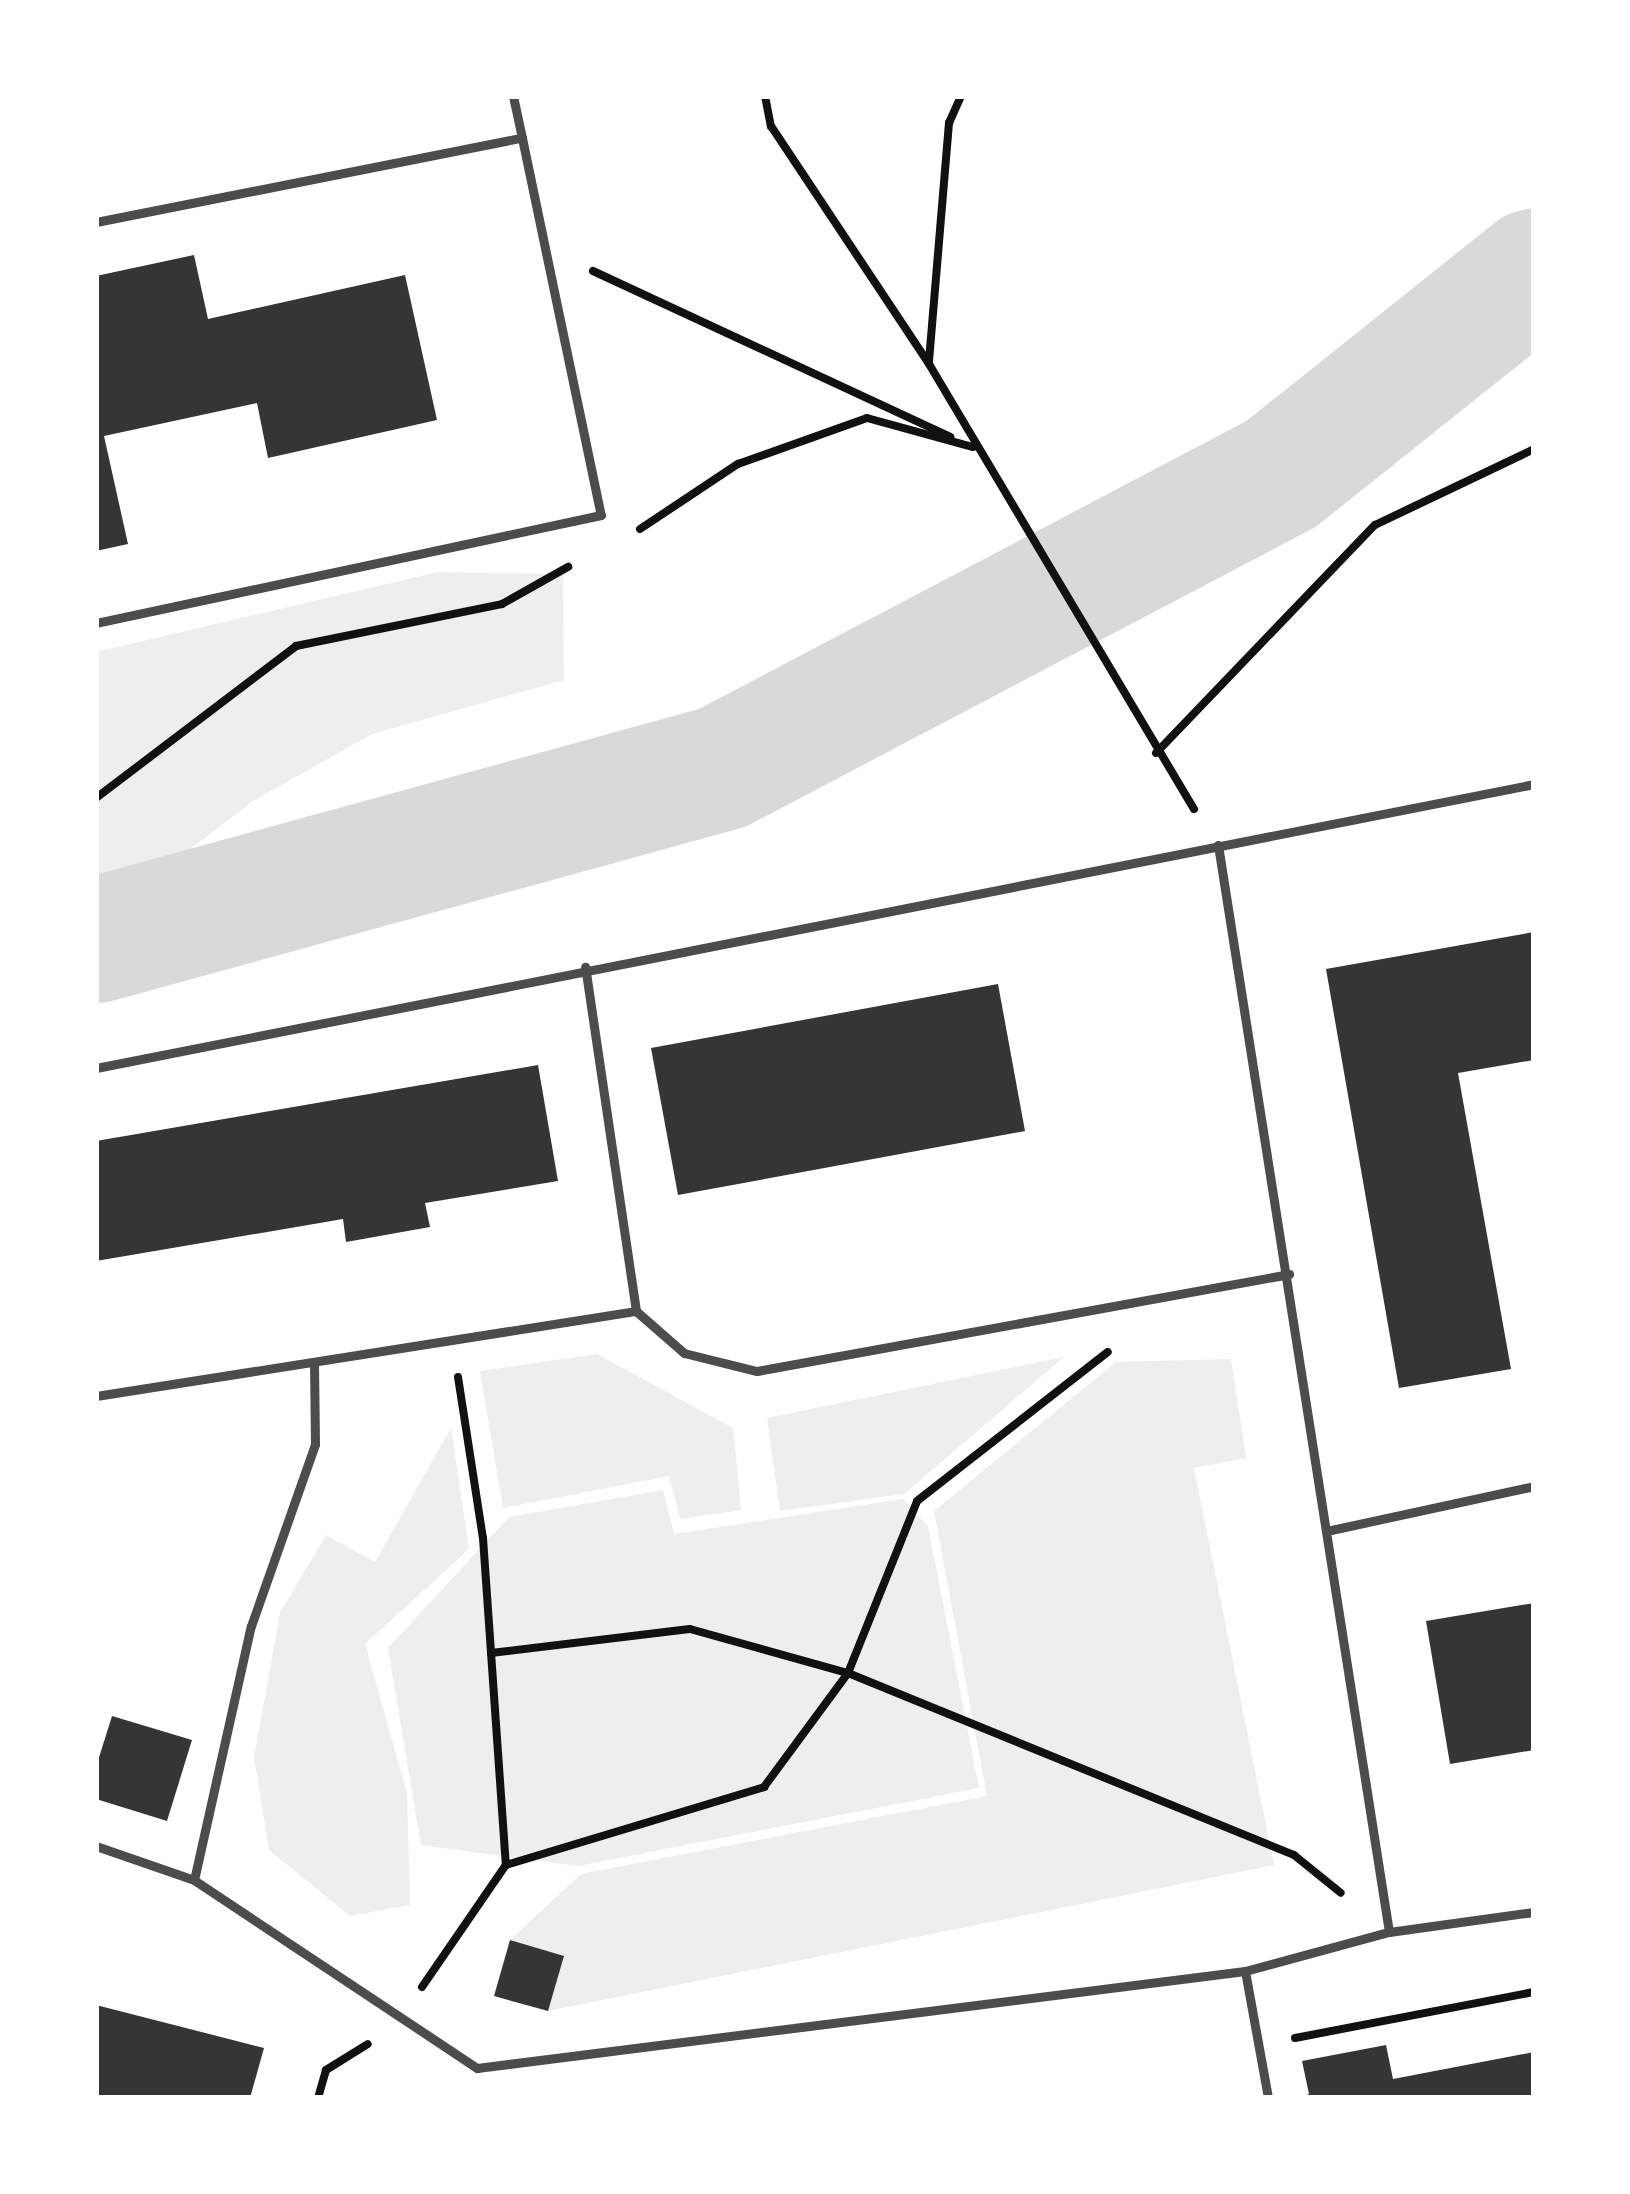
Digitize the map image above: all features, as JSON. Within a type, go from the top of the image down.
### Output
[{"type":"lane","points":[[96,623],[601,515],[513,96]]},
{"type":"lane","points":[[96,222],[522,138]]},
{"type":"lane","points":[[96,1068],[1534,784]]},
{"type":"lane","points":[[1218,845],[1331,1530],[1389,1932]]},
{"type":"lane","points":[[585,968],[636,1311],[684,1353],[757,1371],[1289,1274]]},
{"type":"lane","points":[[96,1396],[636,1311]]},
{"type":"lane","points":[[194,1880],[250,1626],[315,1444],[314,1363]]},
{"type":"lane","points":[[1331,1530],[1534,1486]]},
{"type":"lane","points":[[96,1846],[194,1880],[477,2068],[1246,1971],[1389,1932],[1534,1912]]},
{"type":"lane","points":[[1246,1971],[1268,2098]]},
{"type":"path","points":[[765,96],[771,126],[929,364],[973,447],[1156,752],[1218,845]]},
{"type":"path","points":[[929,364],[949,122],[961,96]]},
{"type":"path","points":[[547,250],[973,447]]},
{"type":"path","points":[[1156,752],[1375,525],[1534,449]]},
{"type":"path","points":[[453,1340],[483,1538],[506,1865],[764,1787],[848,1673],[917,1501],[1180,1295]]},
{"type":"path","points":[[490,1653],[690,1629],[848,1673],[1294,1855],[1389,1932]]},
{"type":"path","points":[[1258,2045],[1534,1992]]},
{"type":"shaded area","points":[[438,572],[563,574],[564,680],[372,734],[253,801],[146,883],[96,898],[96,652]]},
{"type":"shaded area","points":[[597,1354],[733,1428],[741,1510],[680,1519],[669,1476],[503,1508],[480,1371]]},
{"type":"shaded area","points":[[1064,1357],[904,1494],[780,1511],[767,1418]]},
{"type":"shaded area","points":[[1231,1359],[1246,1458],[1194,1468],[1274,1865],[548,2011],[563,1956],[510,1940],[581,1874],[987,1796],[934,1511],[1116,1362]]},
{"type":"shaded area","points":[[451,1428],[469,1549],[365,1644],[407,1793],[410,1905],[350,1916],[269,1850],[254,1757],[280,1613],[326,1535],[375,1562]]},
{"type":"shaded area","points":[[663,1490],[674,1534],[903,1499],[928,1526],[979,1788],[578,1866],[421,1845],[388,1648],[509,1517]]},
{"type":"building","points":[[194,255],[208,319],[405,275],[437,420],[268,458],[257,403],[104,436],[128,544],[96,551],[96,276]]},
{"type":"building","points":[[1534,932],[1534,1060],[1458,1073],[1511,1369],[1399,1388],[1326,969]]},
{"type":"building","points":[[998,984],[1025,1131],[678,1195],[651,1048]]},
{"type":"building","points":[[538,1065],[558,1181],[425,1203],[430,1227],[346,1242],[343,1219],[96,1261],[96,1141]]},
{"type":"building","points":[[1534,1603],[1534,1750],[1450,1764],[1426,1621]]},
{"type":"building","points":[[112,1716],[192,1740],[167,1821],[96,1799],[96,1767]]},
{"type":"building","points":[[510,1940],[564,1956],[548,2011],[494,1996]]},
{"type":"building","points":[[96,2005],[264,2048],[250,2098],[96,2098]]},
{"type":"building","points":[[1386,2045],[1393,2079],[1534,2052],[1534,2098],[1301,2098],[1309,2094],[1302,2061]]},
{"type":"waterway","points":[[96,940],[722,768],[1281,474],[1534,272]]}]
